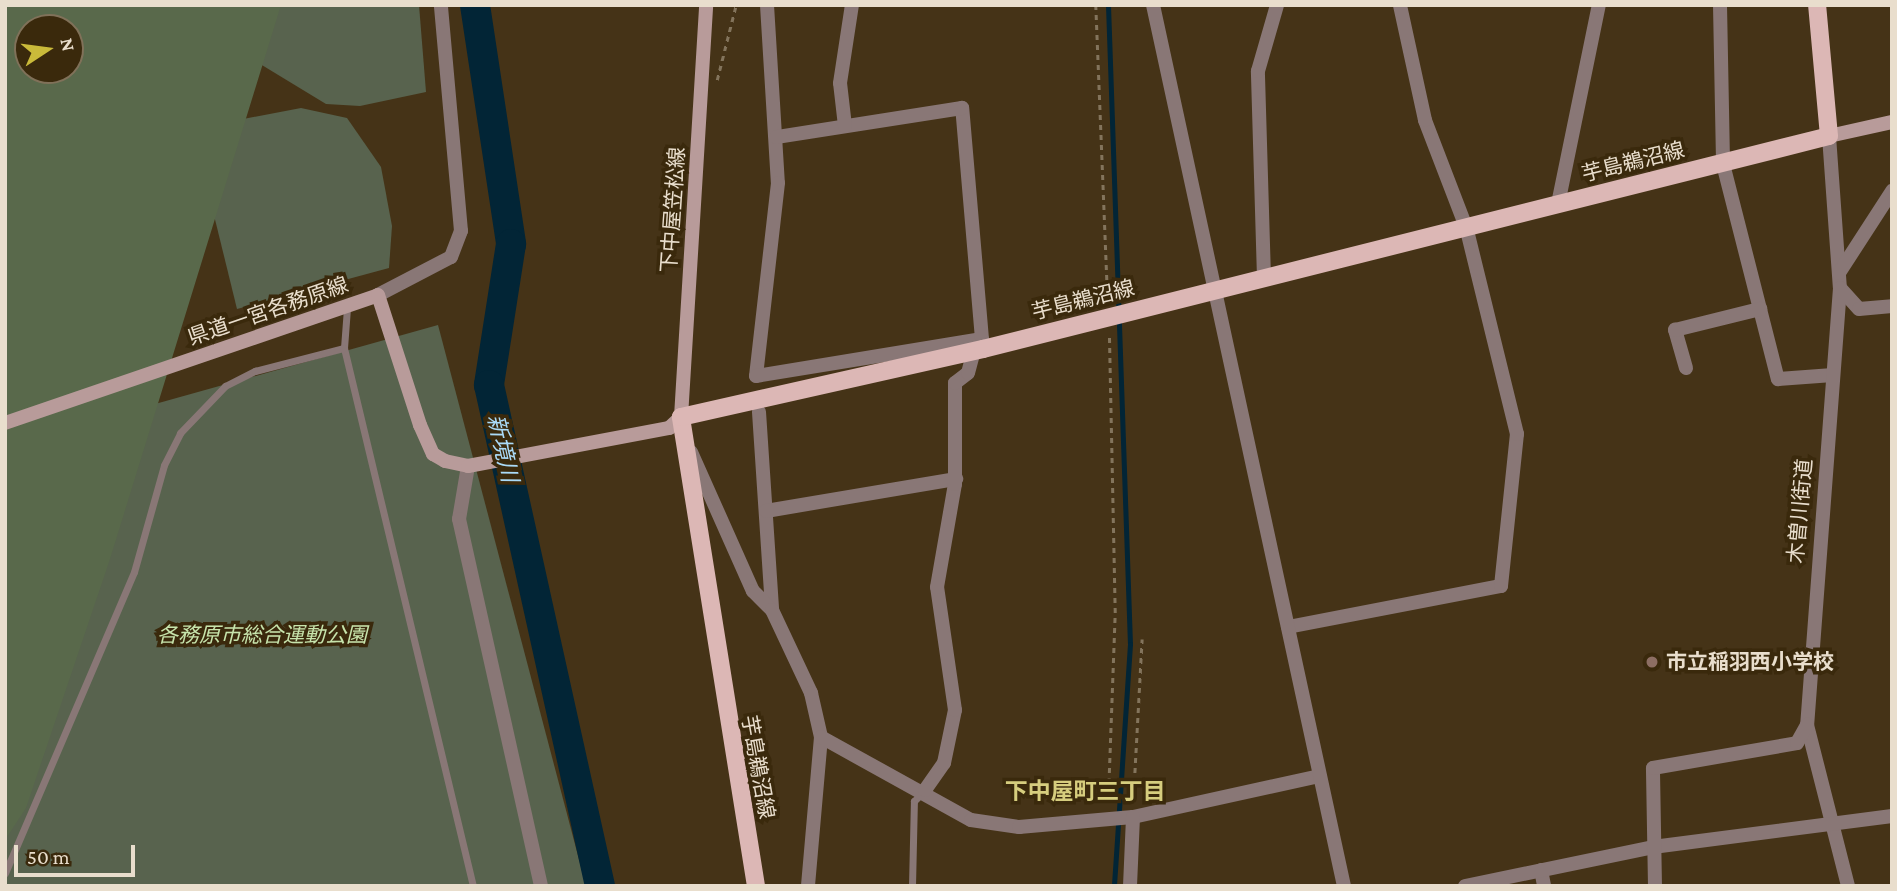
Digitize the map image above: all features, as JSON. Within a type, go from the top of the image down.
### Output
[{"type":"main road","name":"下中屋笠松線","points":[[681,417],[706,5]]},
{"type":"main road","points":[[1817,5],[1829,136],[1892,122]]},
{"type":"main road","name":"芋島鵜沼線","points":[[756,886],[680,440],[681,417],[1117,316],[1829,136]]},
{"type":"main road","name":"県道一宮各務原線","points":[[5,423],[347,308],[378,295],[433,454],[468,466],[589,447],[669,428],[681,417]]},
{"type":"street","points":[[378,295],[451,257],[461,231],[441,5]]},
{"type":"street","points":[[766,5],[768,89],[776,137],[779,183],[756,376],[980,346]]},
{"type":"street","points":[[845,127],[840,83],[852,5]]},
{"type":"street","points":[[1153,5],[1344,886]]},
{"type":"street","points":[[1264,278],[1258,71],[1277,5]]},
{"type":"street","points":[[1287,627],[1501,586],[1517,434],[1466,227],[1425,120],[1400,5]]},
{"type":"street","points":[[1558,204],[1599,5]]},
{"type":"street","points":[[1720,5],[1723,164],[1778,379],[1833,375]]},
{"type":"street","points":[[776,137],[962,108],[980,346],[968,373],[956,383],[956,479],[937,587],[955,710],[944,763],[925,790]]},
{"type":"street","name":"木曽川街道","points":[[1829,136],[1839,281],[1807,725],[1849,886]]},
{"type":"street","points":[[1892,191],[1839,281],[1859,309],[1892,306]]},
{"type":"street","points":[[1686,368],[1675,330],[1760,309]]},
{"type":"street","points":[[759,412],[772,610]]},
{"type":"street","points":[[680,440],[753,591],[772,610],[806,678],[821,737],[808,886]]},
{"type":"street","points":[[468,466],[459,519],[541,886]]},
{"type":"street","points":[[766,511],[956,479]]},
{"type":"street","points":[[1655,886],[1653,768],[1797,743],[1807,725]]},
{"type":"street","points":[[821,737],[925,790],[971,820],[1019,827],[1120,817],[1320,776]]},
{"type":"street","points":[[1465,886],[1653,847],[1892,816]]},
{"type":"street","points":[[1120,817],[1130,886]]},
{"type":"street","points":[[1541,870],[1544,886]]},
{"type":"lane","points":[[347,308],[341,323],[344,348],[473,886]]},
{"type":"lane","points":[[5,873],[134,572],[164,465],[180,433],[235,381],[344,348]]},
{"type":"lane","points":[[912,886],[914,801],[925,790]]},
{"type":"path","points":[[701,97],[719,77],[736,5]]},
{"type":"path","points":[[1096,5],[1117,316],[1115,613],[1120,817]]},
{"type":"path","points":[[1120,817],[1142,639]]},
{"type":"green space","points":[[5,5],[281,5],[110,559],[26,808],[5,840]]},
{"type":"green space","points":[[232,5],[419,5],[426,92],[360,106],[326,104],[252,59]]},
{"type":"green space","points":[[301,108],[347,118],[381,167],[392,226],[389,268],[237,309],[196,142],[212,125]]},
{"type":"green space","name":"各務原市総合運動公園","points":[[438,325],[586,886],[5,886],[5,446]]},
{"type":"waterway","name":"新境川","points":[[475,5],[511,244],[489,385],[600,886]]},
{"type":"waterway","points":[[1108,5],[1130,644],[1114,886]]},
{"type":"place","name":"市立稲羽西小学校","points":[[1652,662]]},
{"type":"district","name":"下中屋町三丁目","points":[[1085,791]]}]
